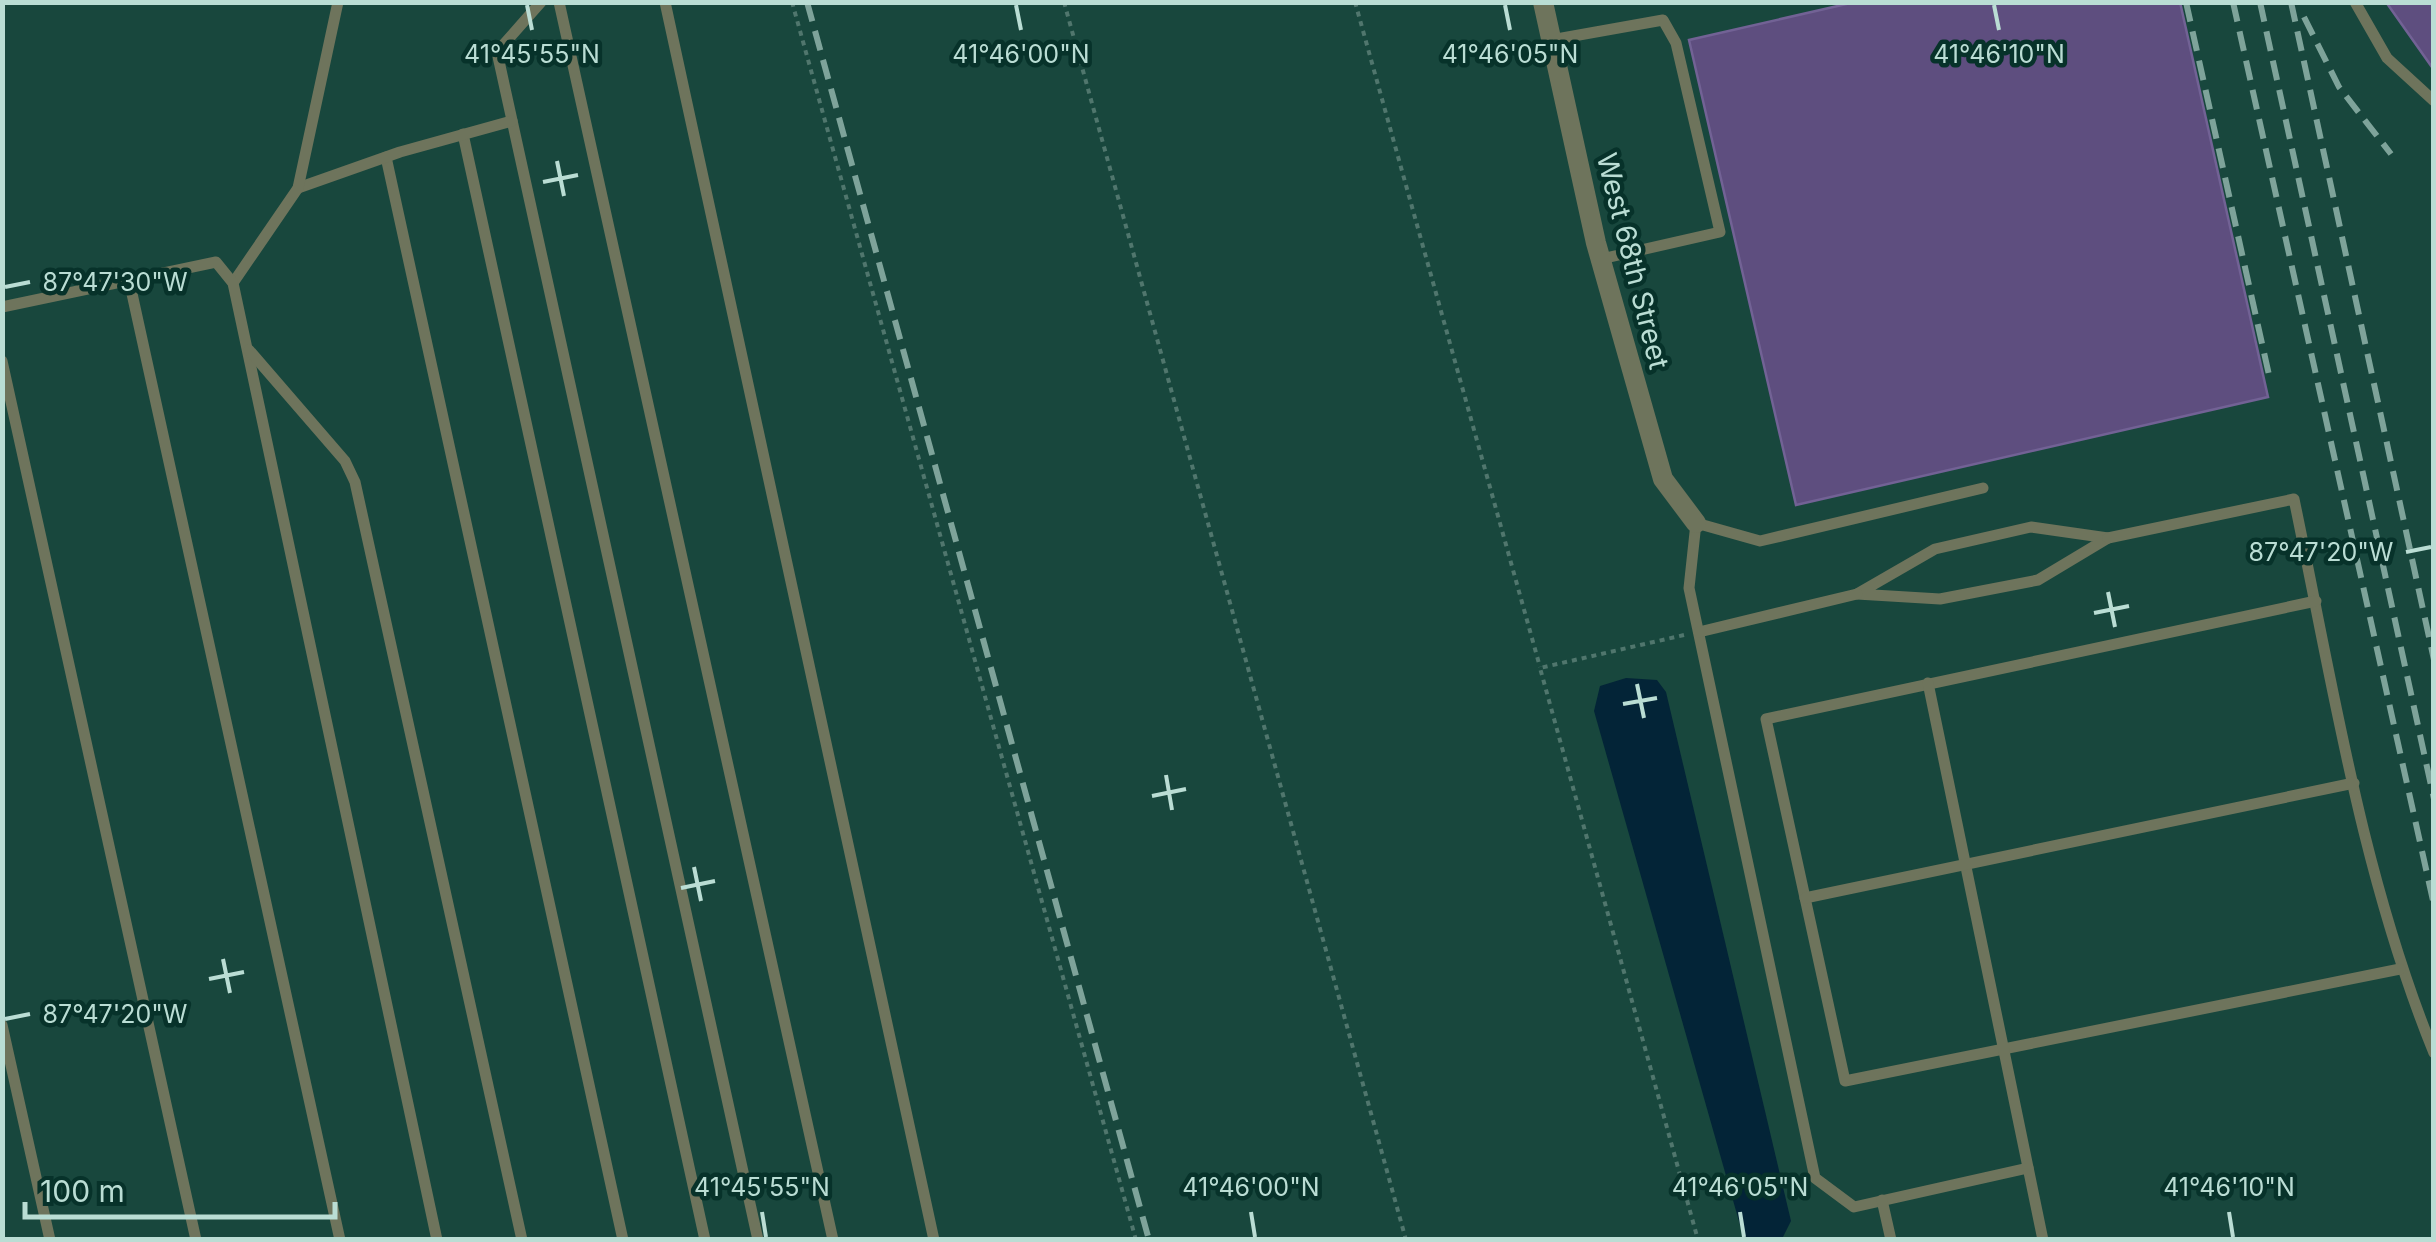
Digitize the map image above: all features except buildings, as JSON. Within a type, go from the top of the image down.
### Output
[{"type":"street","name":"West 68th Street","points":[[1543,2],[1600,259],[1663,478],[1696,523]]},
{"type":"lane","points":[[233,283],[298,188],[338,2]]},
{"type":"lane","points":[[541,2],[496,52],[758,1240]]},
{"type":"lane","points":[[559,2],[833,1240]]},
{"type":"lane","points":[[665,2],[934,1240]]},
{"type":"lane","points":[[2355,2],[2387,58],[2434,100]]},
{"type":"lane","points":[[1551,40],[1663,20],[1676,43],[1720,232],[1600,259]]},
{"type":"lane","points":[[298,188],[512,120]]},
{"type":"lane","points":[[462,134],[704,1240]]},
{"type":"lane","points":[[386,157],[624,1240]]},
{"type":"lane","points":[[2,306],[216,262],[233,283],[437,1240]]},
{"type":"lane","points":[[129,280],[340,1240]]},
{"type":"lane","points":[[246,346],[345,461],[355,482],[522,1240]]},
{"type":"lane","points":[[2,362],[196,1240]]},
{"type":"lane","points":[[1983,488],[1760,541],[1696,523],[1690,588],[1815,1178],[1854,1207],[2028,1168]]},
{"type":"lane","points":[[1856,594],[1940,599],[2038,580],[2108,538],[2294,499],[2354,783],[2400,969],[2434,1054]]},
{"type":"lane","points":[[1699,632],[1856,594],[1935,549],[2031,527],[2108,538]]},
{"type":"lane","points":[[2316,601],[1766,719],[1844,1081],[2400,969]]},
{"type":"lane","points":[[1928,683],[2043,1240]]},
{"type":"lane","points":[[1805,898],[2354,783]]},
{"type":"lane","points":[[2,1024],[50,1240]]},
{"type":"lane","points":[[1882,1200],[1891,1240]]},
{"type":"path","points":[[792,2],[1136,1240]]},
{"type":"path","points":[[1064,2],[1406,1240]]},
{"type":"path","points":[[1355,2],[1698,1240]]},
{"type":"path","points":[[1540,668],[1699,632]]},
{"type":"shaded area","points":[[2,3],[2433,3],[2433,1239],[3,1239]]},
{"type":"water","points":[[1626,678],[1657,680],[1666,692],[1791,1221],[1782,1239],[1744,1239],[1594,711],[1600,686]]},
{"type":"railway","points":[[807,2],[1149,1240]]},
{"type":"railway","points":[[2186,2],[2269,375]]},
{"type":"railway","points":[[2233,2],[2434,905]]},
{"type":"railway","points":[[2260,2],[2434,799]]},
{"type":"railway","points":[[2291,2],[2434,660]]},
{"type":"railway","points":[[2304,17],[2339,87],[2391,154]]}]
